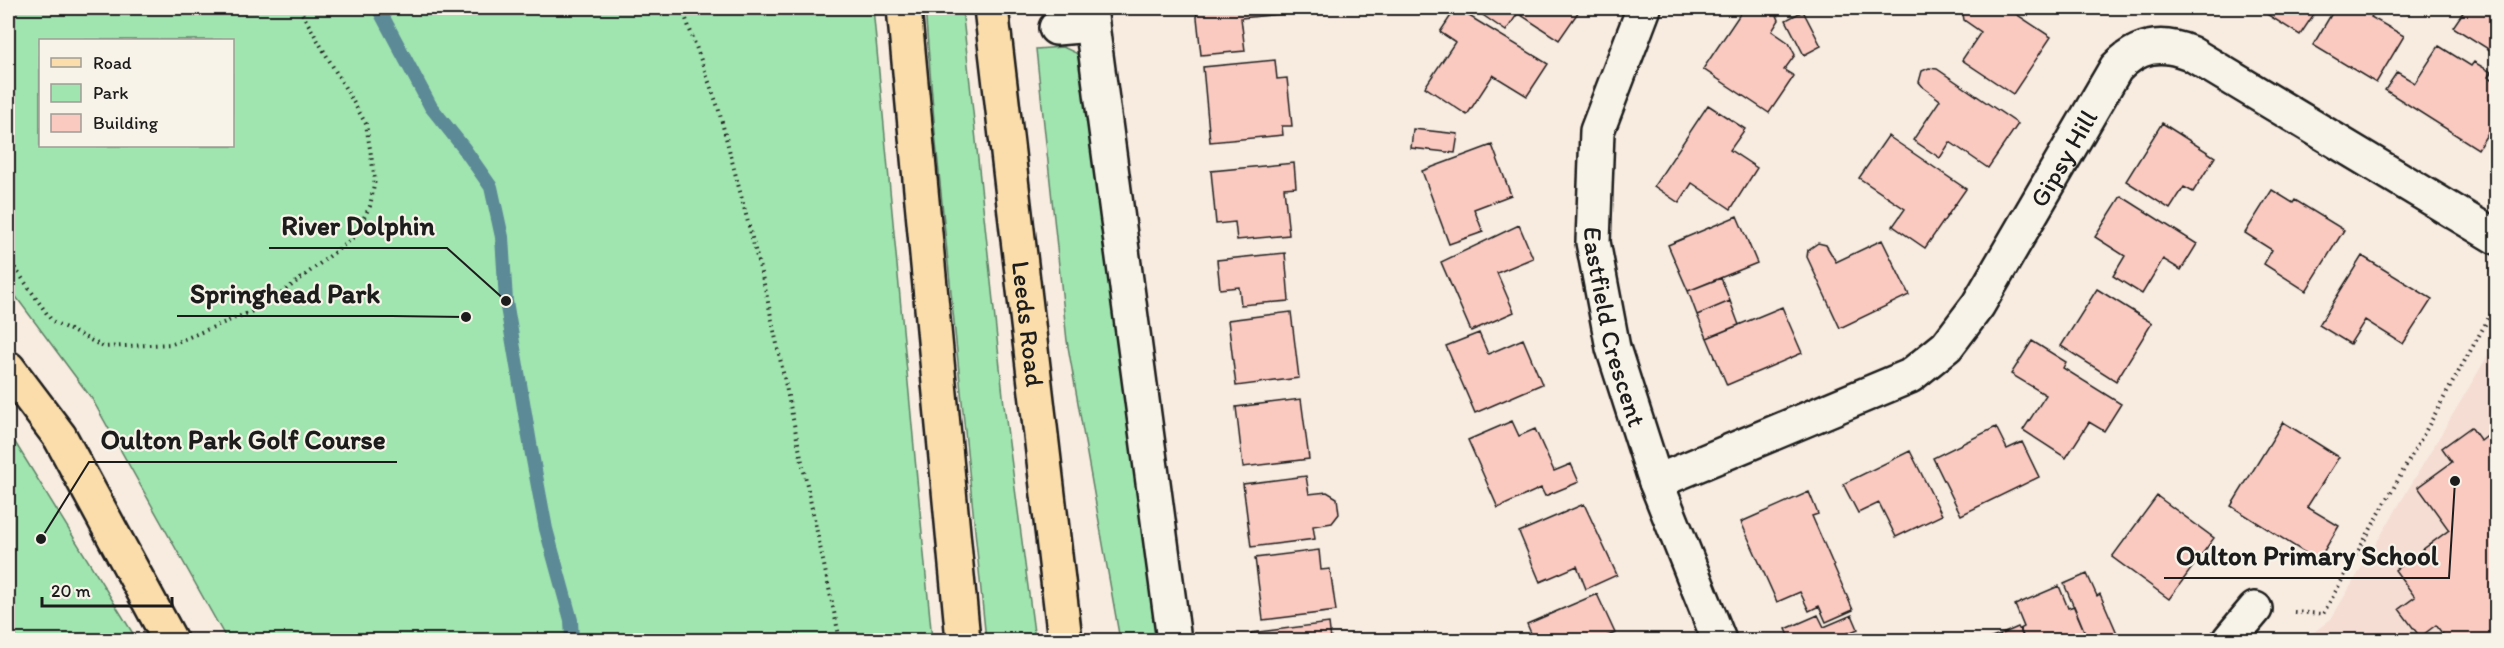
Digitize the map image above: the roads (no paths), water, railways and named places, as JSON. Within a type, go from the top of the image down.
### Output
[{"type":"main road","points":[[904,8],[963,640]]},
{"type":"main road","name":"Leeds Road","points":[[991,8],[1065,640]]},
{"type":"main road","points":[[8,368],[60,437],[170,640]]},
{"type":"street","name":"Eastfield Crescent","points":[[1644,8],[1597,130],[1593,242],[1613,348],[1656,482],[1719,640]]},
{"type":"street","points":[[1056,28],[1091,16],[1174,640]]},
{"type":"street","name":"Gipsy Hill","points":[[1656,482],[1910,376],[1947,346],[1978,305],[2116,68],[2127,56],[2142,48],[2166,46],[2190,53],[2496,237]]},
{"type":"street","points":[[2229,640],[2255,609]]},
{"type":"waterway","points":[[378,8],[431,107],[491,187],[502,237],[506,301],[531,449],[546,529],[571,620],[572,640]]},
{"type":"place","name":"River Dolphin","points":[[506,301]]},
{"type":"place","name":"Springhead Park","points":[[466,317]]},
{"type":"place","name":"Oulton Primary School","points":[[2455,481]]},
{"type":"place","name":"Oulton Park Golf Course","points":[[41,539]]}]
